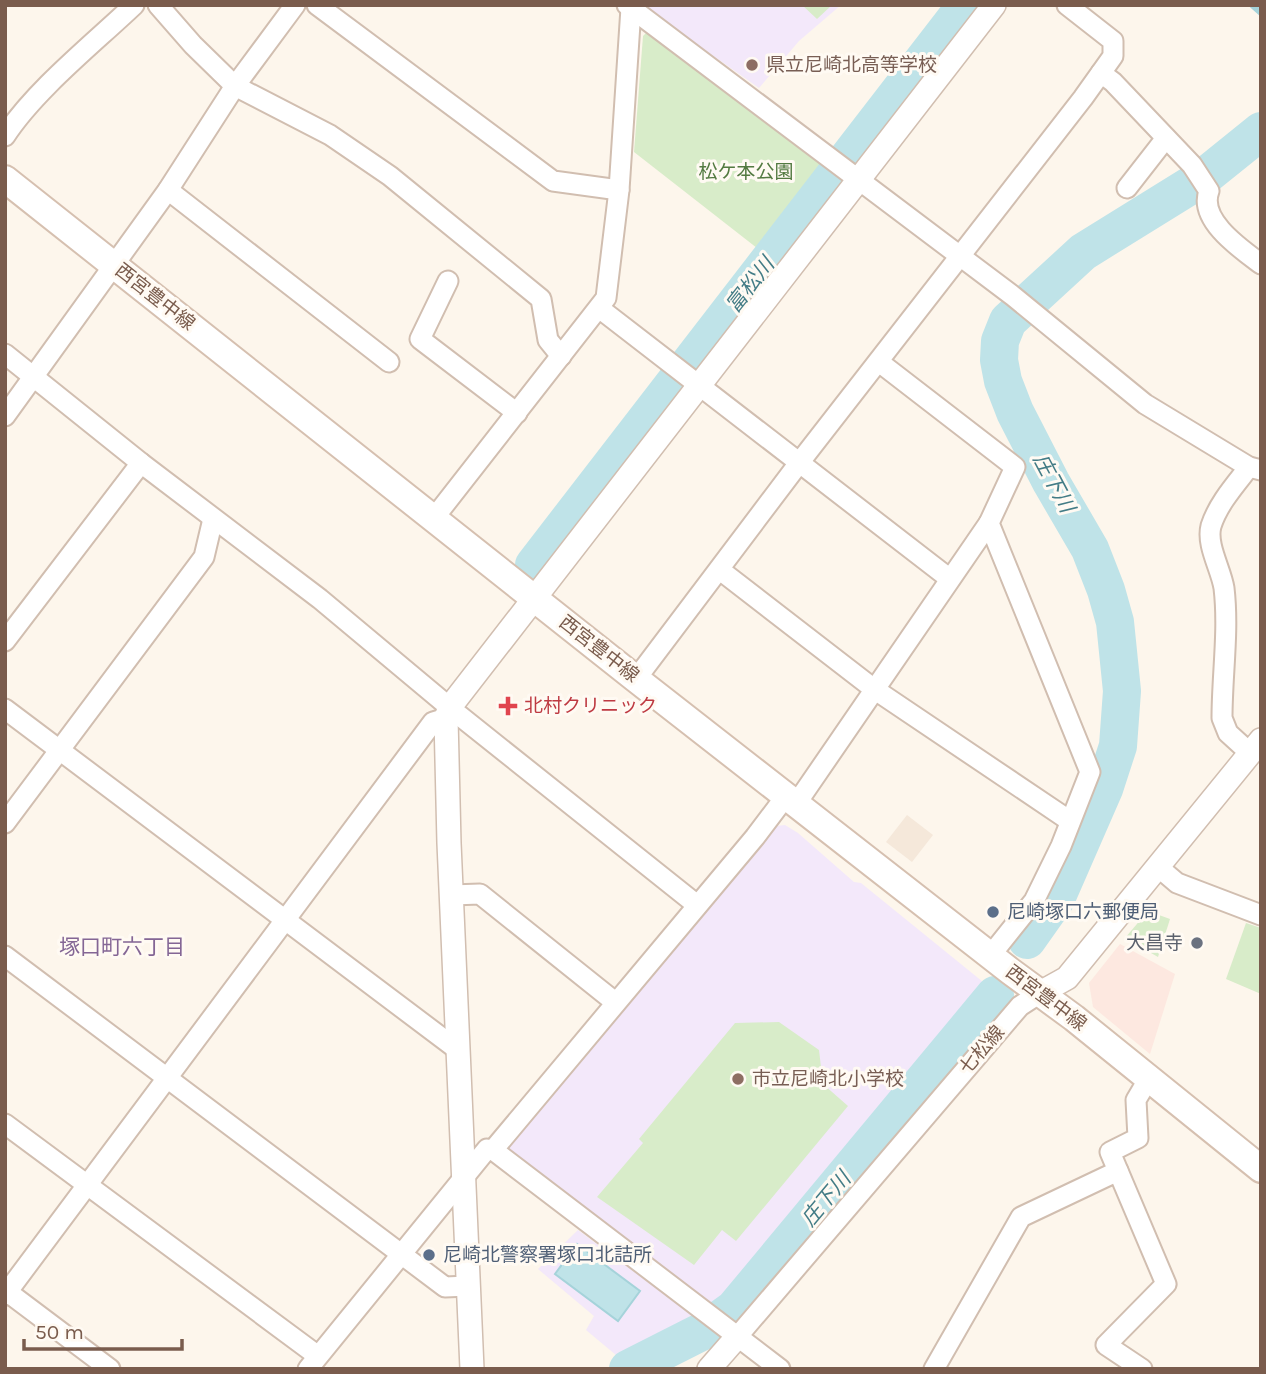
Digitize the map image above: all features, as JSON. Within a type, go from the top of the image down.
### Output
[{"type":"main road","name":"西宮豊中線","points":[[5,179],[636,679],[990,956],[1040,992],[1261,1168]]},
{"type":"street","points":[[5,136],[62,72],[134,5]]},
{"type":"street","points":[[158,5],[192,45],[235,86],[330,135],[390,176],[541,299],[548,340],[561,356]]},
{"type":"street","points":[[5,416],[168,190],[235,86],[295,5]]},
{"type":"street","points":[[317,5],[553,181],[619,190]]},
{"type":"street","points":[[110,1369],[6,1293],[433,722],[448,712],[535,599],[690,377],[848,172],[994,5]]},
{"type":"street","points":[[636,679],[1113,56],[1113,41],[1067,5]]},
{"type":"street","points":[[434,518],[606,298],[619,190],[629,7]]},
{"type":"street","points":[[629,7],[1013,296],[1145,404],[1255,469],[1223,502],[1211,526],[1209,541],[1223,582],[1226,607],[1222,718],[1228,733],[1255,746]]},
{"type":"street","points":[[1101,73],[1113,82],[1196,171],[1209,191],[1207,198],[1213,218],[1222,232],[1261,264]]},
{"type":"street","points":[[1127,188],[1166,138]]},
{"type":"street","points":[[168,190],[389,362]]},
{"type":"street","points":[[448,281],[420,340],[517,412]]},
{"type":"street","points":[[599,307],[950,579]]},
{"type":"street","points":[[5,354],[141,463],[320,599],[448,712],[696,905]]},
{"type":"street","points":[[5,1124],[313,1363],[696,905],[791,800],[874,689],[989,523],[1015,467],[879,362]]},
{"type":"street","points":[[5,640],[141,463]]},
{"type":"street","points":[[5,823],[204,557],[213,519]]},
{"type":"street","points":[[989,523],[1090,772],[1034,901],[990,956]]},
{"type":"street","points":[[720,570],[874,689],[1070,821]]},
{"type":"street","points":[[5,709],[458,1050]]},
{"type":"street","points":[[448,712],[466,895],[458,1050],[472,1369]]},
{"type":"street","name":"七松線","points":[[709,1369],[731,1332],[1020,1006],[1067,978],[1255,746]]},
{"type":"street","points":[[1157,866],[1177,883],[1261,915]]},
{"type":"street","points":[[466,895],[615,1002]]},
{"type":"street","points":[[5,956],[445,1287],[468,1286]]},
{"type":"street","points":[[1142,1369],[1106,1345],[1166,1284],[1110,1152],[1138,1138],[1136,1100],[1149,1078]]},
{"type":"street","points":[[486,1154],[780,1369]]},
{"type":"street","points":[[934,1369],[1021,1217],[1118,1171]]},
{"type":"shaded area","name":"県立尼崎北高等学校","points":[[641,5],[841,5],[799,41],[759,88]]},
{"type":"shaded area","points":[[907,815],[933,835],[912,862],[886,842]]},
{"type":"shaded area","name":"市立尼崎北小学校","points":[[785,825],[988,986],[970,1014],[712,1303],[509,1155],[508,1144],[776,826]]},
{"type":"shaded area","points":[[1120,944],[1175,974],[1150,1054],[1093,1007],[1089,983]]},
{"type":"shaded area","points":[[578,1230],[692,1315],[622,1360],[586,1330],[594,1316],[538,1269]]},
{"type":"green space","points":[[802,5],[832,5],[817,19]]},
{"type":"green space","name":"松ケ本公園","points":[[648,31],[826,165],[828,173],[766,255],[634,152],[643,36]]},
{"type":"green space","points":[[1148,911],[1170,919],[1158,957],[1125,938]]},
{"type":"green space","points":[[1246,923],[1261,928],[1261,994],[1226,979]]},
{"type":"green space","points":[[779,1022],[819,1050],[823,1084],[848,1106],[736,1241],[722,1230],[694,1265],[597,1197],[643,1143],[639,1139],[735,1023]]},
{"type":"water","points":[[577,1244],[640,1291],[618,1321],[555,1274]]},
{"type":"waterway","name":"富松川","points":[[534,565],[966,5]]},
{"type":"waterway","points":[[1252,5],[1261,13]]},
{"type":"waterway","name":"庄下川","points":[[1027,940],[1056,899],[1104,789],[1118,746],[1122,691],[1115,622],[1106,590],[1090,549],[1015,412],[1003,381],[999,360],[1000,341],[1008,321],[1083,252],[1204,177],[1261,131]]},
{"type":"waterway","name":"庄下川","points":[[628,1369],[705,1330],[734,1309],[995,995]]},
{"type":"place","name":"県立尼崎北高等学校","points":[[752,65]]},
{"type":"place","name":"北村クリニック","points":[[508,706]]},
{"type":"place","name":"尼崎塚口六郵便局","points":[[993,912]]},
{"type":"place","name":"大昌寺","points":[[1197,943]]},
{"type":"place","name":"市立尼崎北小学校","points":[[738,1079]]},
{"type":"place","name":"尼崎北警察署塚口北詰所","points":[[429,1255]]},
{"type":"district","name":"塚口町六丁目","points":[[122,947]]}]
